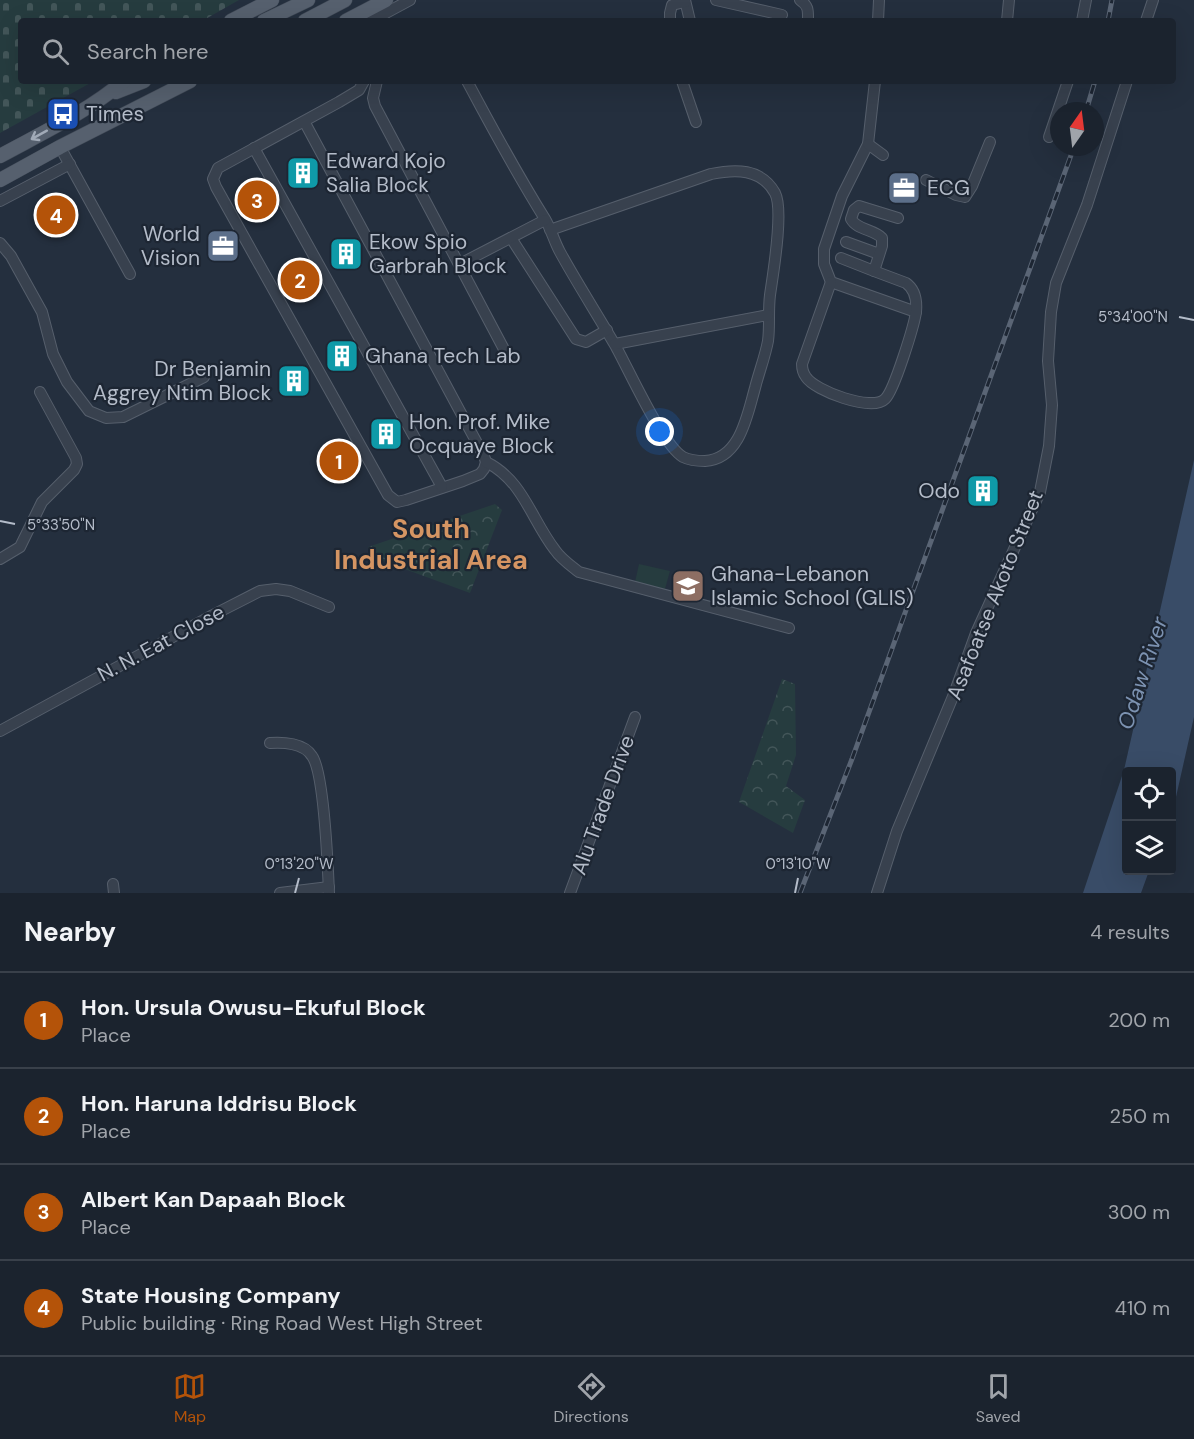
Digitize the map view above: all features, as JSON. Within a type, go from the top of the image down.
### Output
[{"type":"main road","points":[[237,18],[272,0]]},
{"type":"main road","points":[[270,18],[308,0]]},
{"type":"main road","points":[[311,18],[345,0]]},
{"type":"main road","points":[[355,18],[386,0]]},
{"type":"main road","points":[[108,95],[121,84]]},
{"type":"main road","points":[[0,156],[108,95],[136,84]]},
{"type":"main road","points":[[0,180],[184,84]]},
{"type":"street","points":[[376,18],[410,0]]},
{"type":"street","points":[[716,0],[782,15]]},
{"type":"street","points":[[800,0],[807,4],[808,18]]},
{"type":"street","points":[[878,18],[879,0]]},
{"type":"street","points":[[1007,18],[1009,0]]},
{"type":"street","points":[[1083,18],[1086,0]]},
{"type":"street","points":[[1147,18],[1153,0]]},
{"type":"street","points":[[670,18],[672,4],[685,1],[689,18]]},
{"type":"street","points":[[362,84],[359,90],[218,168],[213,179],[388,495],[397,502],[442,487],[480,474],[486,462]]},
{"type":"street","points":[[376,84],[373,98],[375,106],[507,355]]},
{"type":"street","points":[[460,264],[510,237],[548,225],[711,174],[725,171],[752,172],[762,177],[778,201],[777,241],[766,352],[748,415],[734,444],[728,452],[714,460],[688,459],[674,449],[559,250],[548,225],[515,171],[469,84]]},
{"type":"street","points":[[683,84],[696,122]]},
{"type":"street","points":[[841,258],[910,286],[915,297],[916,312],[893,385],[885,400],[879,404],[870,405],[824,390],[810,382],[802,369],[831,282],[824,264],[824,249],[845,191],[868,144],[875,84]]},
{"type":"street","points":[[1049,137],[1067,84]]},
{"type":"street","name":"Asafoatse Akoto Street","points":[[877,893],[897,831],[954,694],[976,633],[1040,492],[1049,446],[1052,405],[1048,361],[1051,312],[1056,283],[1087,205],[1126,84]]},
{"type":"street","points":[[304,122],[486,462],[507,475],[520,491],[555,550],[579,572],[789,628]]},
{"type":"street","points":[[926,180],[965,197],[972,186],[990,142]]},
{"type":"street","points":[[868,144],[883,154]]},
{"type":"street","points":[[60,147],[130,274]]},
{"type":"street","points":[[254,148],[442,487]]},
{"type":"street","points":[[0,201],[70,164]]},
{"type":"street","points":[[874,271],[882,238],[877,233],[852,223],[854,210],[859,206],[898,218]]},
{"type":"street","points":[[510,237],[576,339],[586,342],[607,330]]},
{"type":"street","points":[[0,243],[11,256],[42,312],[53,354],[67,382],[89,411],[106,418],[123,417],[204,377]]},
{"type":"street","points":[[846,243],[879,254]]},
{"type":"street","points":[[831,282],[916,312]]},
{"type":"street","points":[[615,344],[768,315]]},
{"type":"street","points":[[0,559],[20,547],[42,502],[74,470],[77,464],[76,458],[40,392]]},
{"type":"street","name":"N. N. Eat Close","points":[[0,730],[260,591],[276,589],[290,591],[329,607]]},
{"type":"street","name":"Alu Trade Drive","points":[[570,893],[635,717]]},
{"type":"street","points":[[270,743],[290,743],[313,756],[320,788],[329,890],[280,893]]},
{"type":"green space","points":[[0,0],[239,0],[207,18],[18,18],[18,84],[89,84],[0,133]]},
{"type":"green space","points":[[495,504],[502,510],[470,593],[372,557],[368,547]]},
{"type":"green space","points":[[639,564],[670,571],[665,589],[635,582]]},
{"type":"green space","points":[[782,679],[795,684],[796,755],[786,786],[805,800],[793,833],[739,802]]},
{"type":"water","points":[[1194,460],[1194,717],[1176,797],[1176,767],[1125,767]]},
{"type":"water","points":[[1122,776],[1122,875],[1148,875],[1141,893],[1083,893]]},
{"type":"railway","points":[[1109,18],[1112,0]]},
{"type":"railway","points":[[1089,102],[1094,84]]},
{"type":"railway","points":[[800,893],[852,759],[1071,156]]},
{"type":"place","name":"Times","points":[[63,114]]},
{"type":"place","name":"Edward Kojo Salia Block","points":[[303,173]]},
{"type":"place","name":"ECG","points":[[904,188]]},
{"type":"place","name":"Albert Kan Dapaah Block","points":[[257,200]]},
{"type":"place","name":"State Housing Company","points":[[56,215]]},
{"type":"place","name":"World Vision","points":[[223,246]]},
{"type":"place","name":"Ekow Spio Garbrah Block","points":[[346,254]]},
{"type":"place","name":"Hon. Haruna Iddrisu Block","points":[[300,280]]},
{"type":"place","name":"Ghana Tech Lab","points":[[342,356]]},
{"type":"place","name":"Dr Benjamin Aggrey Ntim Block","points":[[294,381]]},
{"type":"place","name":"Hon. Prof. Mike Ocquaye Block","points":[[386,434]]},
{"type":"place","name":"Hon. Ursula Owusu-Ekuful Block","points":[[339,461]]},
{"type":"place","name":"Odo","points":[[983,491]]},
{"type":"place","name":"Ghana-Lebanon Islamic School (GLIS)","points":[[688,586]]},
{"type":"district","name":"South Industrial Area","points":[[431,544]]},
{"type":"water label","name":"Odaw River","points":[[1142,673]]}]
